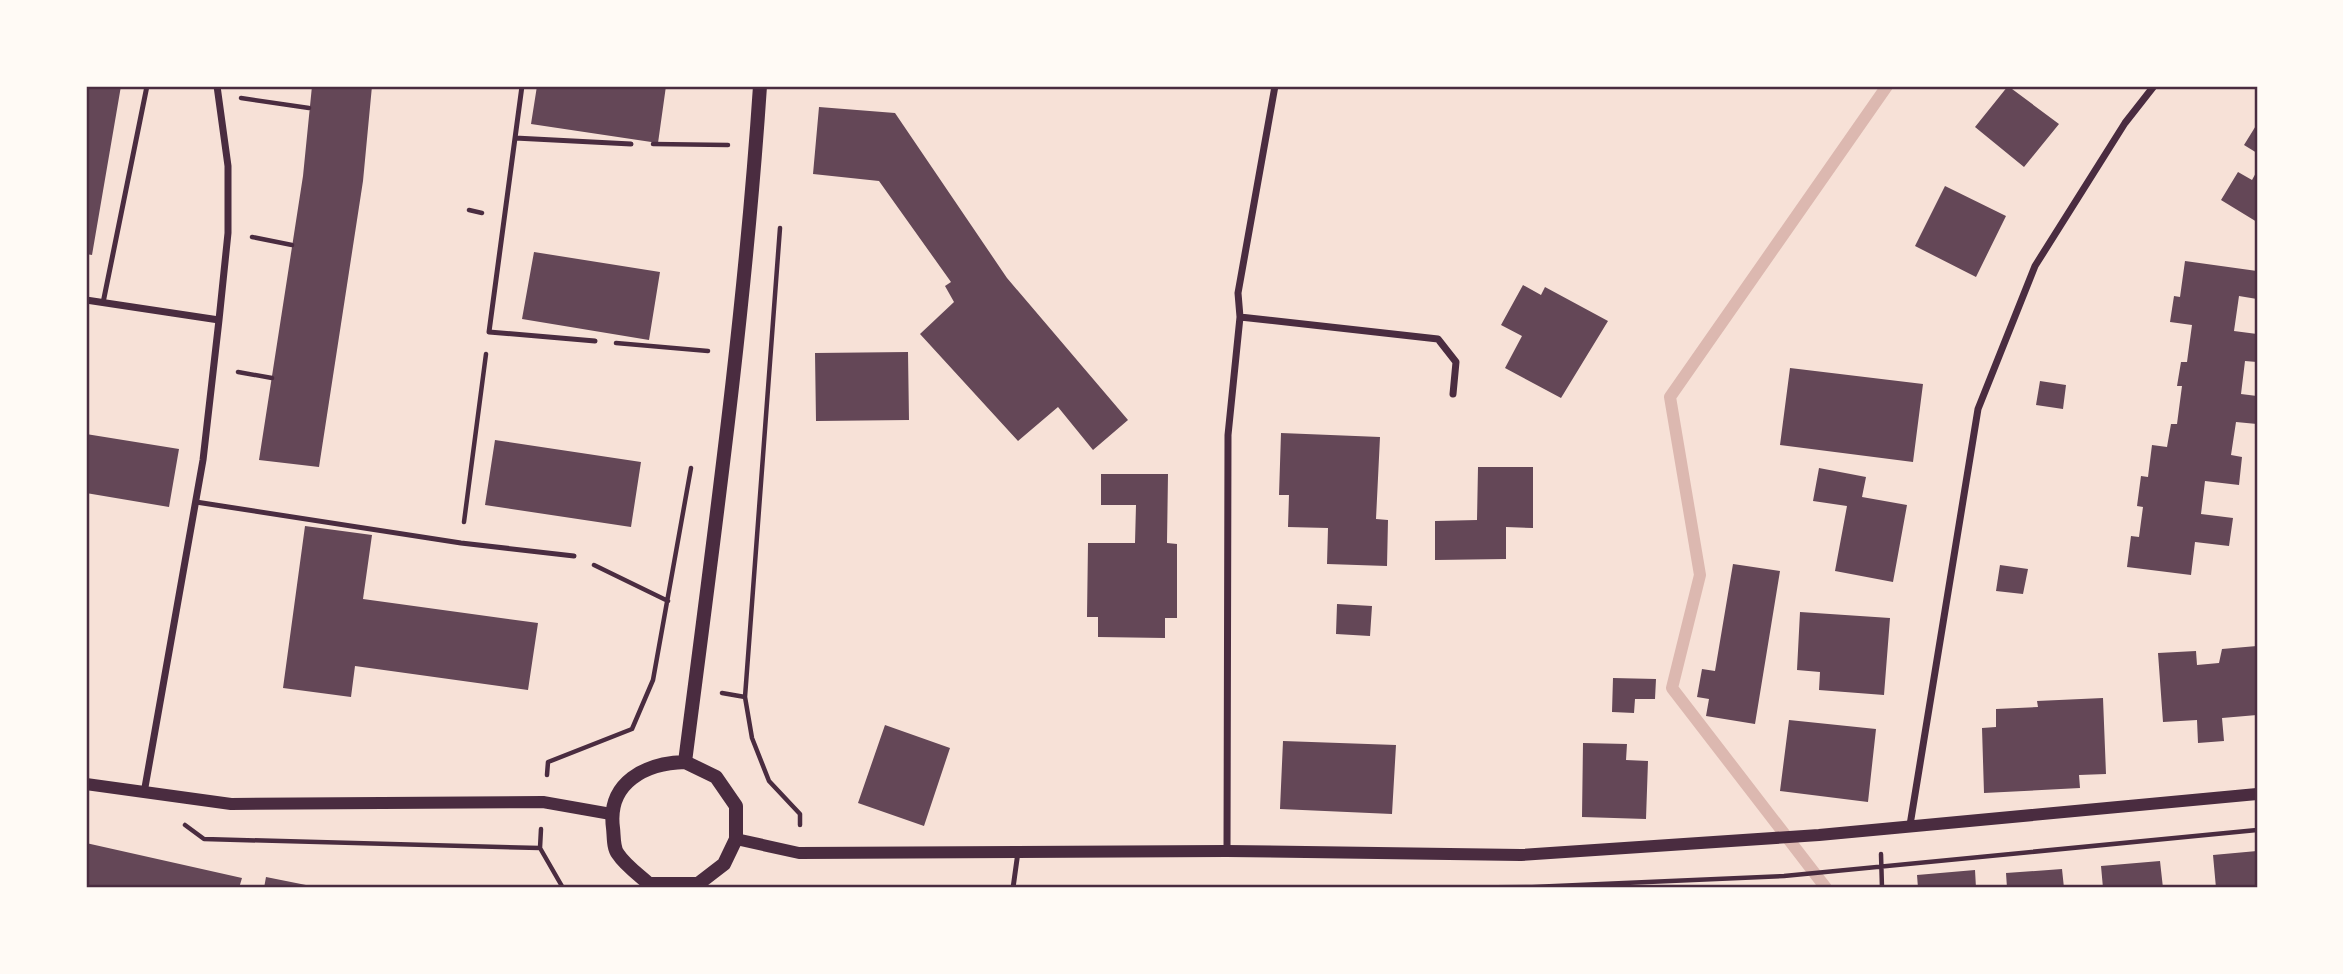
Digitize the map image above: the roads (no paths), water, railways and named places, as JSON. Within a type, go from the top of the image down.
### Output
[{"type":"main road","points":[[685,762],[727,452],[752,213],[760,86]]},
{"type":"main road","points":[[685,762],[716,777],[736,806],[736,839],[724,864],[698,884],[648,886],[616,853],[611,814],[618,794],[634,776],[660,763],[685,762]]},
{"type":"street","points":[[144,794],[196,502],[228,233],[228,166],[217,86]]},
{"type":"street","points":[[1227,851],[1228,435],[1240,317],[1238,293],[1275,86]]},
{"type":"street","points":[[1910,825],[1978,410],[2035,266],[2126,123],[2154,86]]},
{"type":"street","points":[[86,300],[219,320]]},
{"type":"street","points":[[1240,317],[1438,339],[1456,362],[1453,394]]},
{"type":"street","points":[[86,784],[144,794],[231,803],[543,802],[611,814]]},
{"type":"street","points":[[736,839],[799,853],[1227,851],[1521,855],[1751,841],[2257,794]]},
{"type":"lane","points":[[103,303],[147,86]]},
{"type":"lane","points":[[522,86],[489,332],[595,341]]},
{"type":"lane","points":[[515,138],[631,144]]},
{"type":"lane","points":[[196,502],[461,543],[574,556]]},
{"type":"lane","points":[[1013,888],[1018,852]]},
{"type":"waterway","points":[[1826,888],[1672,688],[1700,575],[1670,397],[1887,86]]}]
